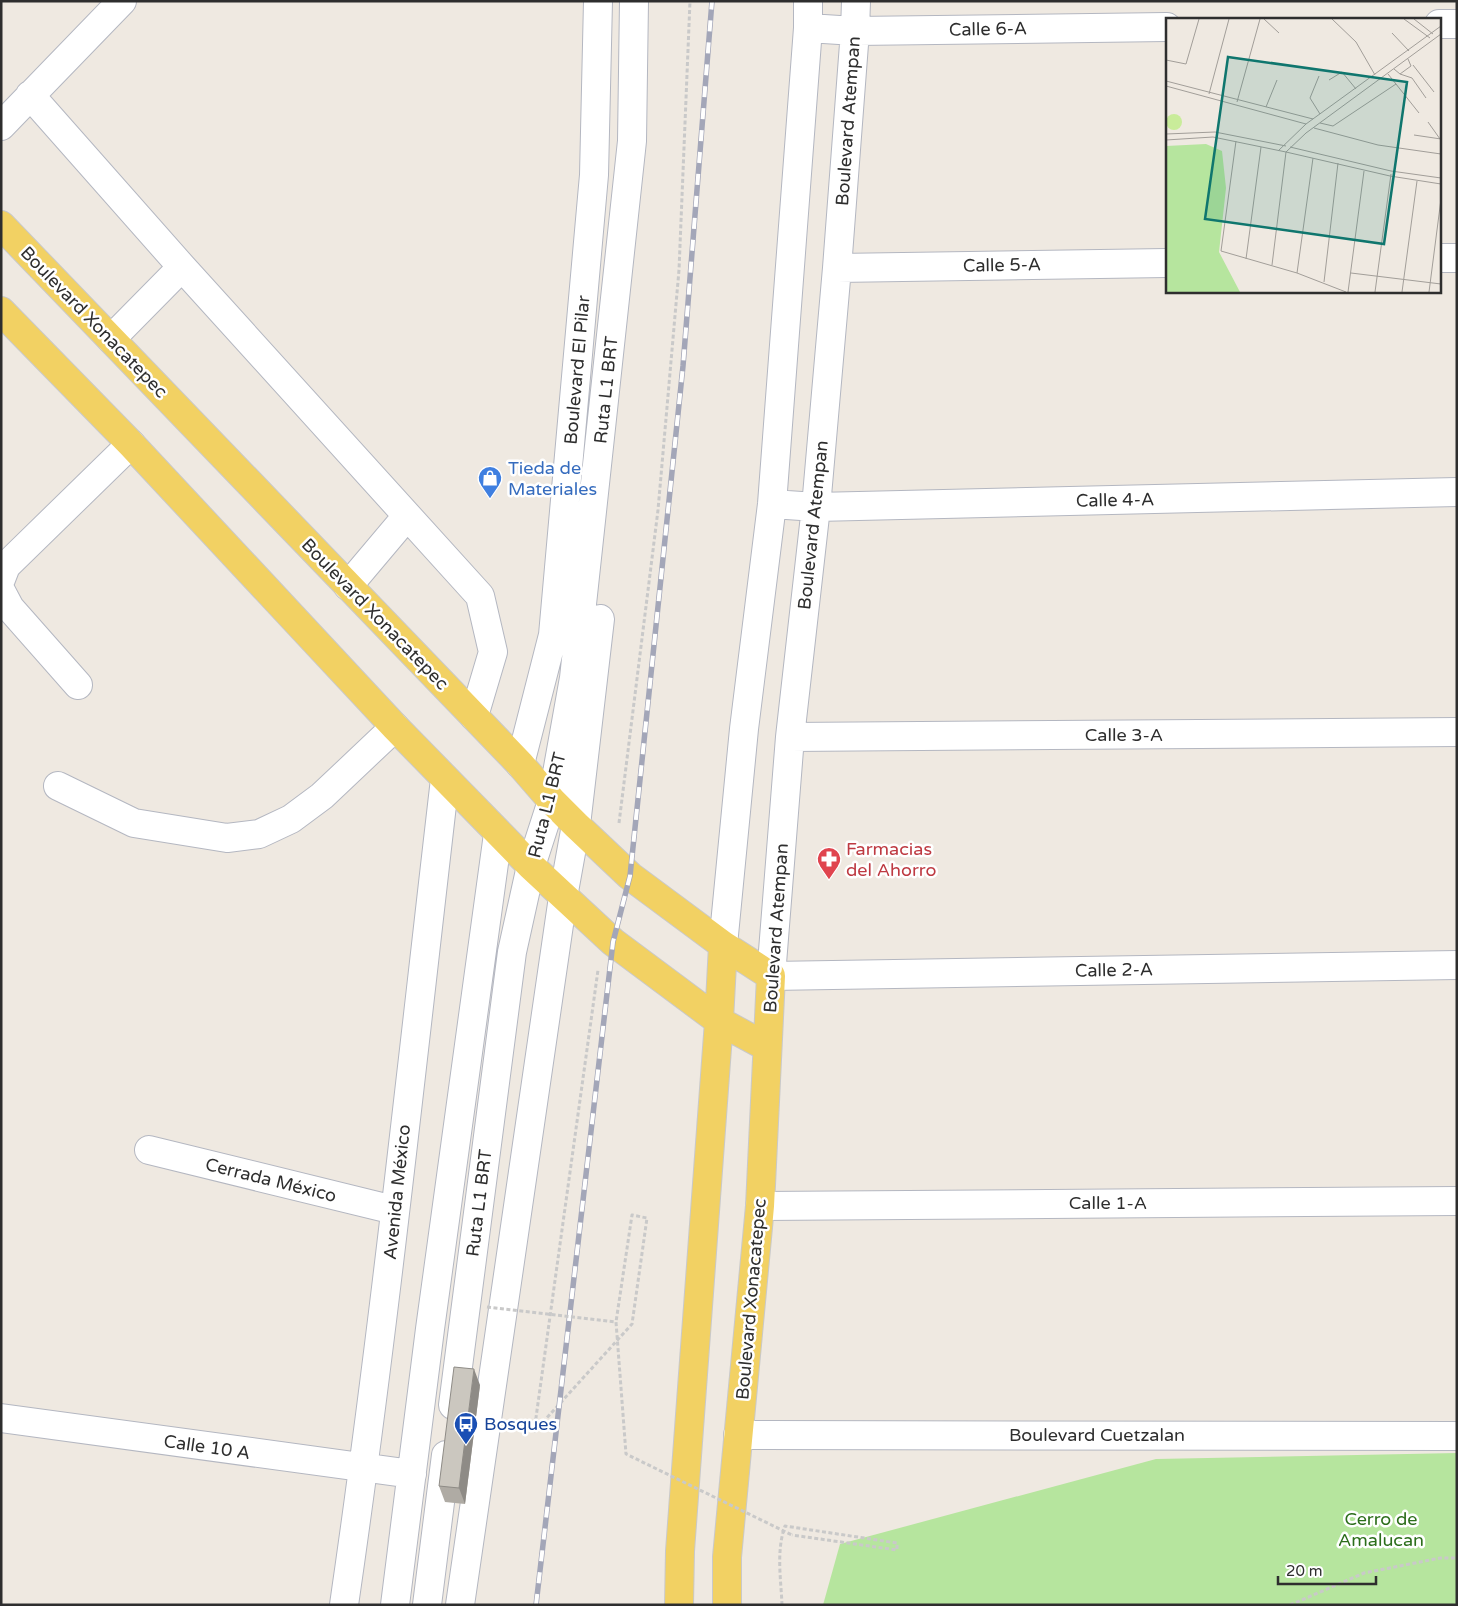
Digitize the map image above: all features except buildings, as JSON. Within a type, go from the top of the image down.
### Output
[{"type":"main road","name":"Boulevard Xonacatepec","points":[[1,225],[474,716],[576,825],[630,876],[723,945],[772,976]]},
{"type":"main road","points":[[1,311],[131,444],[395,727],[498,834],[563,897],[603,934],[719,1021],[767,1048]]},
{"type":"main road","points":[[678,1605],[680,1541],[723,945]]},
{"type":"main road","name":"Boulevard Atempan","points":[[767,1048],[772,976]]},
{"type":"main road","name":"Boulevard Xonacatepec","points":[[727,1605],[727,1558],[760,1206],[767,1048]]},
{"type":"street","points":[[1,126],[122,1]]},
{"type":"street","name":"Boulevard El Pilar","points":[[520,764],[553,635],[594,175],[598,1]]},
{"type":"street","name":"Ruta L1 BRT","points":[[426,1605],[512,952],[531,866],[552,801],[574,678],[632,141],[634,1]]},
{"type":"street","name":"Ruta L1 BRT","points":[[460,1605],[563,897],[576,825],[593,684],[648,142],[651,1]]},
{"type":"street","points":[[723,945],[744,729],[772,504],[808,28],[808,1]]},
{"type":"street","name":"Boulevard Atempan","points":[[772,976],[790,737],[816,507],[837,268],[856,1]]},
{"type":"street","points":[[1440,24],[1457,24]]},
{"type":"street","name":"Calle 6-A","points":[[808,28],[855,31],[1166,27]]},
{"type":"street","points":[[30,96],[480,596],[493,652],[474,716]]},
{"type":"street","points":[[1440,258],[1457,258]]},
{"type":"street","name":"Calle 5-A","points":[[837,268],[1166,262]]},
{"type":"street","points":[[111,339],[182,267]]},
{"type":"street","points":[[1,579],[6,566],[131,444]]},
{"type":"street","name":"Calle 4-A","points":[[772,504],[816,507],[1457,492]]},
{"type":"street","points":[[348,586],[407,516]]},
{"type":"street","points":[[1,591],[10,608],[78,685]]},
{"type":"street","points":[[58,786],[134,824],[227,838],[259,834],[291,819],[322,796],[395,727]]},
{"type":"street","name":"Calle 3-A","points":[[790,737],[1457,732]]},
{"type":"street","name":"Avenida México","points":[[344,1605],[383,1323],[394,1210],[445,779]]},
{"type":"street","points":[[395,1605],[498,834]]},
{"type":"street","name":"Calle 2-A","points":[[772,976],[1457,965]]},
{"type":"street","name":"Cerrada México","points":[[149,1150],[394,1210]]},
{"type":"street","name":"Calle 1-A","points":[[760,1206],[1457,1201]]},
{"type":"street","name":"Calle 10 A","points":[[1,1418],[364,1469],[412,1474]]},
{"type":"street","name":"Boulevard Cuetzalan","points":[[738,1435],[1457,1436]]},
{"type":"path","points":[[614,860],[658,510],[679,270],[690,1]]},
{"type":"path","points":[[603,934],[534,1432],[632,1324],[647,1218],[632,1215],[616,1322],[626,1454],[792,1535],[896,1550],[897,1543],[786,1526],[782,1537],[780,1559],[782,1605]]},
{"type":"path","points":[[487,1307],[616,1322]]},
{"type":"path","points":[[1290,1605],[1364,1573],[1440,1558],[1457,1558]]},
{"type":"green space","name":"Cerro de Amalucan","points":[[1457,1453],[1457,1605],[823,1605],[840,1544],[1156,1459]]},
{"type":"railway","points":[[536,1605],[613,942],[630,876],[683,366],[712,1]]},
{"type":"place","name":"Tieda de Materiales","points":[[490,499]]},
{"type":"place","name":"Farmacias del Ahorro","points":[[829,880]]},
{"type":"place","name":"Bosques","points":[[466,1445]]}]
